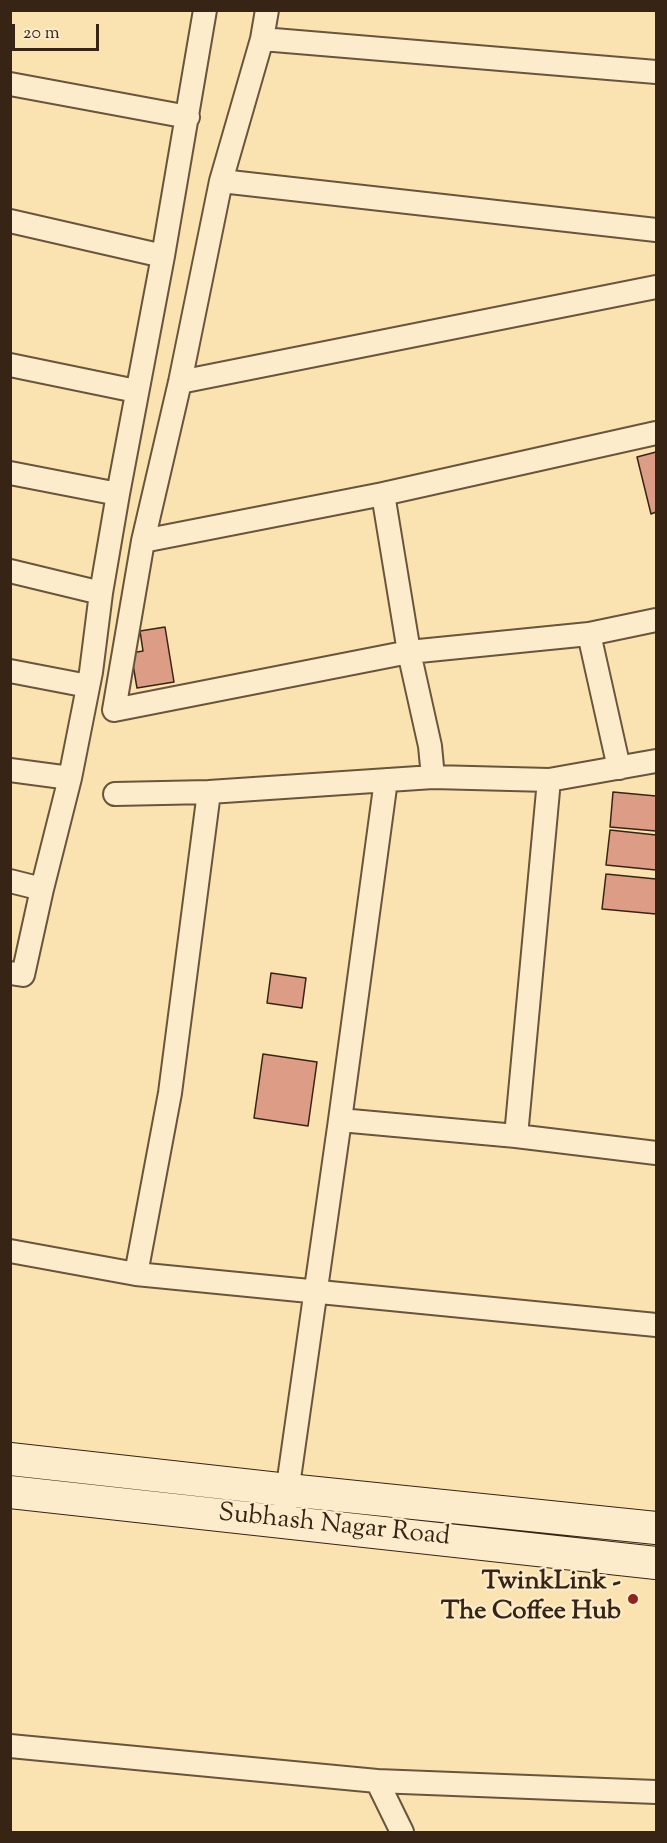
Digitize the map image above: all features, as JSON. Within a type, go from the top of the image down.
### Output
[{"type":"street","points":[[10,973],[23,975],[70,778],[88,686],[118,494],[188,117],[205,10]]},
{"type":"street","points":[[267,10],[262,39],[221,181],[180,382],[143,541],[114,710],[409,652],[589,634],[657,620]]},
{"type":"street","points":[[262,39],[657,72]]},
{"type":"street","points":[[10,84],[188,117]]},
{"type":"street","points":[[221,181],[657,230]]},
{"type":"street","points":[[10,221],[163,256]]},
{"type":"street","points":[[180,382],[657,287]]},
{"type":"street","points":[[10,365],[136,392]]},
{"type":"street","points":[[143,541],[383,494],[657,433]]},
{"type":"street","points":[[10,473],[118,494]]},
{"type":"street","points":[[383,494],[409,652],[430,746],[433,777]]},
{"type":"street","points":[[10,571],[101,592]]},
{"type":"street","points":[[589,634],[620,768]]},
{"type":"street","points":[[10,670],[88,686]]},
{"type":"street","points":[[115,794],[209,792],[433,777],[549,780],[657,761]]},
{"type":"street","points":[[10,770],[70,778]]},
{"type":"street","points":[[283,1521],[317,1290],[386,780]]},
{"type":"street","points":[[516,1136],[549,780]]},
{"type":"street","points":[[136,1274],[170,1093],[209,792]]},
{"type":"street","points":[[10,881],[42,889]]},
{"type":"street","points":[[340,1120],[516,1136],[657,1153]]},
{"type":"street","points":[[10,1251],[136,1274],[657,1325]]},
{"type":"street","points":[[10,1459],[657,1528]]},
{"type":"street","name":"Subhash Nagar Road","points":[[10,1492],[657,1563]]},
{"type":"street","points":[[10,1746],[377,1781],[657,1792]]},
{"type":"street","points":[[377,1781],[402,1833]]},
{"type":"building","points":[[656,452],[656,512],[651,514],[637,457]]},
{"type":"building","points":[[165,627],[174,682],[137,688],[131,653],[143,651],[140,631]]},
{"type":"building","points":[[613,792],[656,796],[656,831],[610,827]]},
{"type":"building","points":[[610,830],[656,835],[656,870],[606,865]]},
{"type":"building","points":[[606,874],[656,879],[656,914],[602,909]]},
{"type":"building","points":[[271,973],[306,978],[302,1008],[267,1003]]},
{"type":"building","points":[[263,1054],[317,1062],[308,1126],[254,1118]]},
{"type":"place","name":"TwinkLink - The Coffee Hub","points":[[633,1599]]}]
